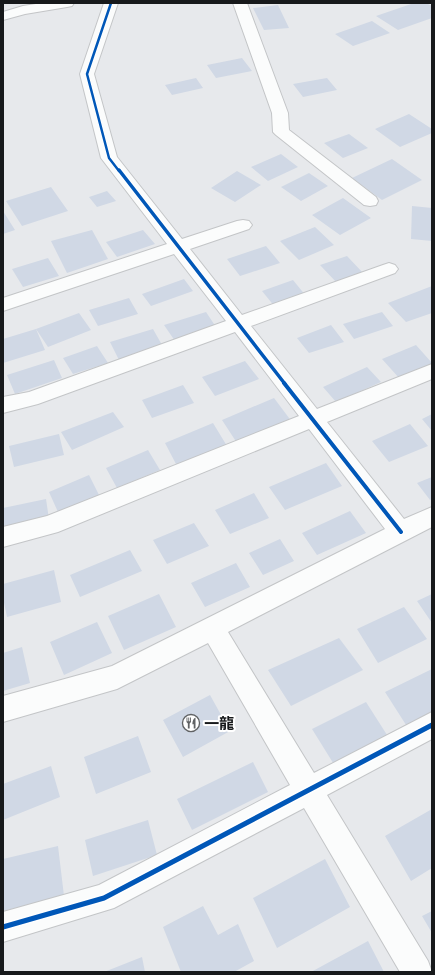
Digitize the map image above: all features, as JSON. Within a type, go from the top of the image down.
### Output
[{"type":"street","points":[[3,16],[23,10],[67,3]]},
{"type":"street","points":[[111,3],[87,74],[109,158],[401,532]]},
{"type":"street","points":[[240,3],[280,112],[281,132],[370,201]]},
{"type":"street","points":[[3,305],[243,225]]},
{"type":"street","points":[[3,405],[31,399],[389,269]]},
{"type":"street","points":[[3,537],[50,525],[432,371]]},
{"type":"street","points":[[3,709],[117,677],[432,516]]},
{"type":"street","points":[[212,628],[417,972]]},
{"type":"street","points":[[3,927],[104,898],[432,725]]},
{"type":"building","points":[[414,3],[426,3],[432,6],[432,18],[398,30],[376,16]]},
{"type":"building","points":[[278,5],[289,28],[264,30],[253,8]]},
{"type":"building","points":[[372,21],[390,33],[353,46],[335,34]]},
{"type":"building","points":[[242,58],[252,71],[216,78],[207,65]]},
{"type":"building","points":[[196,78],[203,88],[172,95],[165,85]]},
{"type":"building","points":[[327,78],[337,90],[303,97],[293,84]]},
{"type":"building","points":[[409,114],[432,129],[432,133],[400,147],[375,129]]},
{"type":"building","points":[[349,134],[368,148],[343,158],[324,143]]},
{"type":"building","points":[[281,154],[298,167],[268,181],[251,167]]},
{"type":"building","points":[[392,159],[422,180],[382,200],[352,178]]},
{"type":"building","points":[[237,171],[261,185],[235,202],[211,188]]},
{"type":"building","points":[[309,173],[328,186],[301,201],[281,187]]},
{"type":"building","points":[[51,187],[68,211],[22,226],[6,201]]},
{"type":"building","points":[[107,191],[116,201],[97,207],[89,197]]},
{"type":"building","points":[[343,198],[371,218],[340,235],[312,215]]},
{"type":"building","points":[[412,206],[432,208],[432,241],[411,239]]},
{"type":"building","points":[[3,211],[15,230],[3,234]]},
{"type":"building","points":[[315,227],[334,245],[299,260],[280,241]]},
{"type":"building","points":[[92,230],[108,259],[67,273],[51,241]]},
{"type":"building","points":[[143,230],[155,244],[117,257],[106,242]]},
{"type":"building","points":[[266,246],[280,263],[240,276],[227,259]]},
{"type":"building","points":[[347,256],[364,274],[337,283],[320,265]]},
{"type":"building","points":[[48,258],[59,276],[23,287],[12,269]]},
{"type":"building","points":[[184,279],[193,291],[151,306],[142,294]]},
{"type":"building","points":[[293,280],[306,296],[275,307],[262,291]]},
{"type":"building","points":[[432,286],[432,313],[406,322],[388,303]]},
{"type":"building","points":[[129,298],[138,314],[98,326],[89,310]]},
{"type":"building","points":[[206,312],[216,327],[175,341],[164,325]]},
{"type":"building","points":[[382,312],[393,326],[354,339],[343,324]]},
{"type":"building","points":[[79,313],[91,330],[48,347],[36,329]]},
{"type":"building","points":[[331,325],[344,342],[309,353],[297,338]]},
{"type":"building","points":[[36,329],[45,350],[3,363],[3,339]]},
{"type":"building","points":[[153,329],[162,345],[119,360],[110,342]]},
{"type":"building","points":[[416,345],[432,363],[432,366],[400,379],[382,359]]},
{"type":"building","points":[[97,346],[108,363],[73,374],[63,358]]},
{"type":"building","points":[[54,360],[62,378],[15,394],[7,375]]},
{"type":"building","points":[[245,361],[259,379],[215,396],[202,377]]},
{"type":"building","points":[[367,367],[381,382],[336,402],[323,387]]},
{"type":"building","points":[[183,385],[194,403],[152,418],[142,400]]},
{"type":"building","points":[[274,398],[292,422],[237,443],[222,420]]},
{"type":"building","points":[[113,412],[124,427],[72,450],[61,432]]},
{"type":"building","points":[[432,414],[432,431],[422,419]]},
{"type":"building","points":[[213,423],[227,446],[176,464],[165,443]]},
{"type":"building","points":[[410,424],[428,446],[389,462],[372,441]]},
{"type":"building","points":[[59,434],[64,455],[14,467],[9,446]]},
{"type":"building","points":[[148,450],[160,470],[117,488],[106,468]]},
{"type":"building","points":[[326,463],[342,486],[285,510],[269,487]]},
{"type":"building","points":[[89,475],[100,497],[58,512],[49,492]]},
{"type":"building","points":[[432,477],[432,499],[430,500],[417,483]]},
{"type":"building","points":[[254,493],[269,518],[230,534],[215,510]]},
{"type":"building","points":[[46,499],[49,519],[3,528],[3,508]]},
{"type":"building","points":[[350,511],[366,533],[317,555],[302,533]]},
{"type":"building","points":[[194,523],[209,546],[167,564],[153,540]]},
{"type":"building","points":[[280,539],[294,561],[263,575],[249,553]]},
{"type":"building","points":[[130,550],[142,571],[80,597],[70,575]]},
{"type":"building","points":[[236,563],[250,587],[205,607],[191,583]]},
{"type":"building","points":[[54,570],[61,602],[7,617],[3,598],[3,584]]},
{"type":"building","points":[[159,594],[176,627],[124,650],[108,616]]},
{"type":"building","points":[[432,594],[432,623],[417,601]]},
{"type":"building","points":[[404,607],[427,639],[378,663],[357,629]]},
{"type":"building","points":[[97,622],[112,653],[64,675],[50,642]]},
{"type":"building","points":[[339,638],[363,670],[291,706],[268,670]]},
{"type":"building","points":[[22,647],[30,683],[3,691],[3,653]]},
{"type":"building","points":[[432,669],[432,715],[408,728],[385,692]]},
{"type":"building","points":[[210,695],[230,731],[183,757],[163,720]]},
{"type":"building","points":[[366,702],[389,738],[335,766],[312,729]]},
{"type":"building","points":[[138,736],[151,772],[96,794],[84,757]]},
{"type":"building","points":[[253,762],[268,792],[192,830],[177,799]]},
{"type":"building","points":[[51,766],[60,797],[3,820],[3,784]]},
{"type":"building","points":[[432,809],[432,868],[411,881],[385,836]]},
{"type":"building","points":[[148,820],[157,855],[93,876],[85,840]]},
{"type":"building","points":[[58,846],[64,896],[3,911],[3,859]]},
{"type":"building","points":[[325,859],[350,907],[277,948],[253,898]]},
{"type":"building","points":[[203,906],[218,935],[238,924],[254,961],[234,972],[181,972],[163,927]]},
{"type":"building","points":[[432,911],[432,933],[422,916]]},
{"type":"building","points":[[368,941],[384,972],[311,972]]},
{"type":"building","points":[[142,957],[145,972],[104,972]]},
{"type":"cycle path","points":[[111,3],[87,74],[109,158],[401,532]]},
{"type":"cycle path","points":[[3,927],[104,898],[432,725]]},
{"type":"place","name":"一龍","points":[[191,723]]}]
